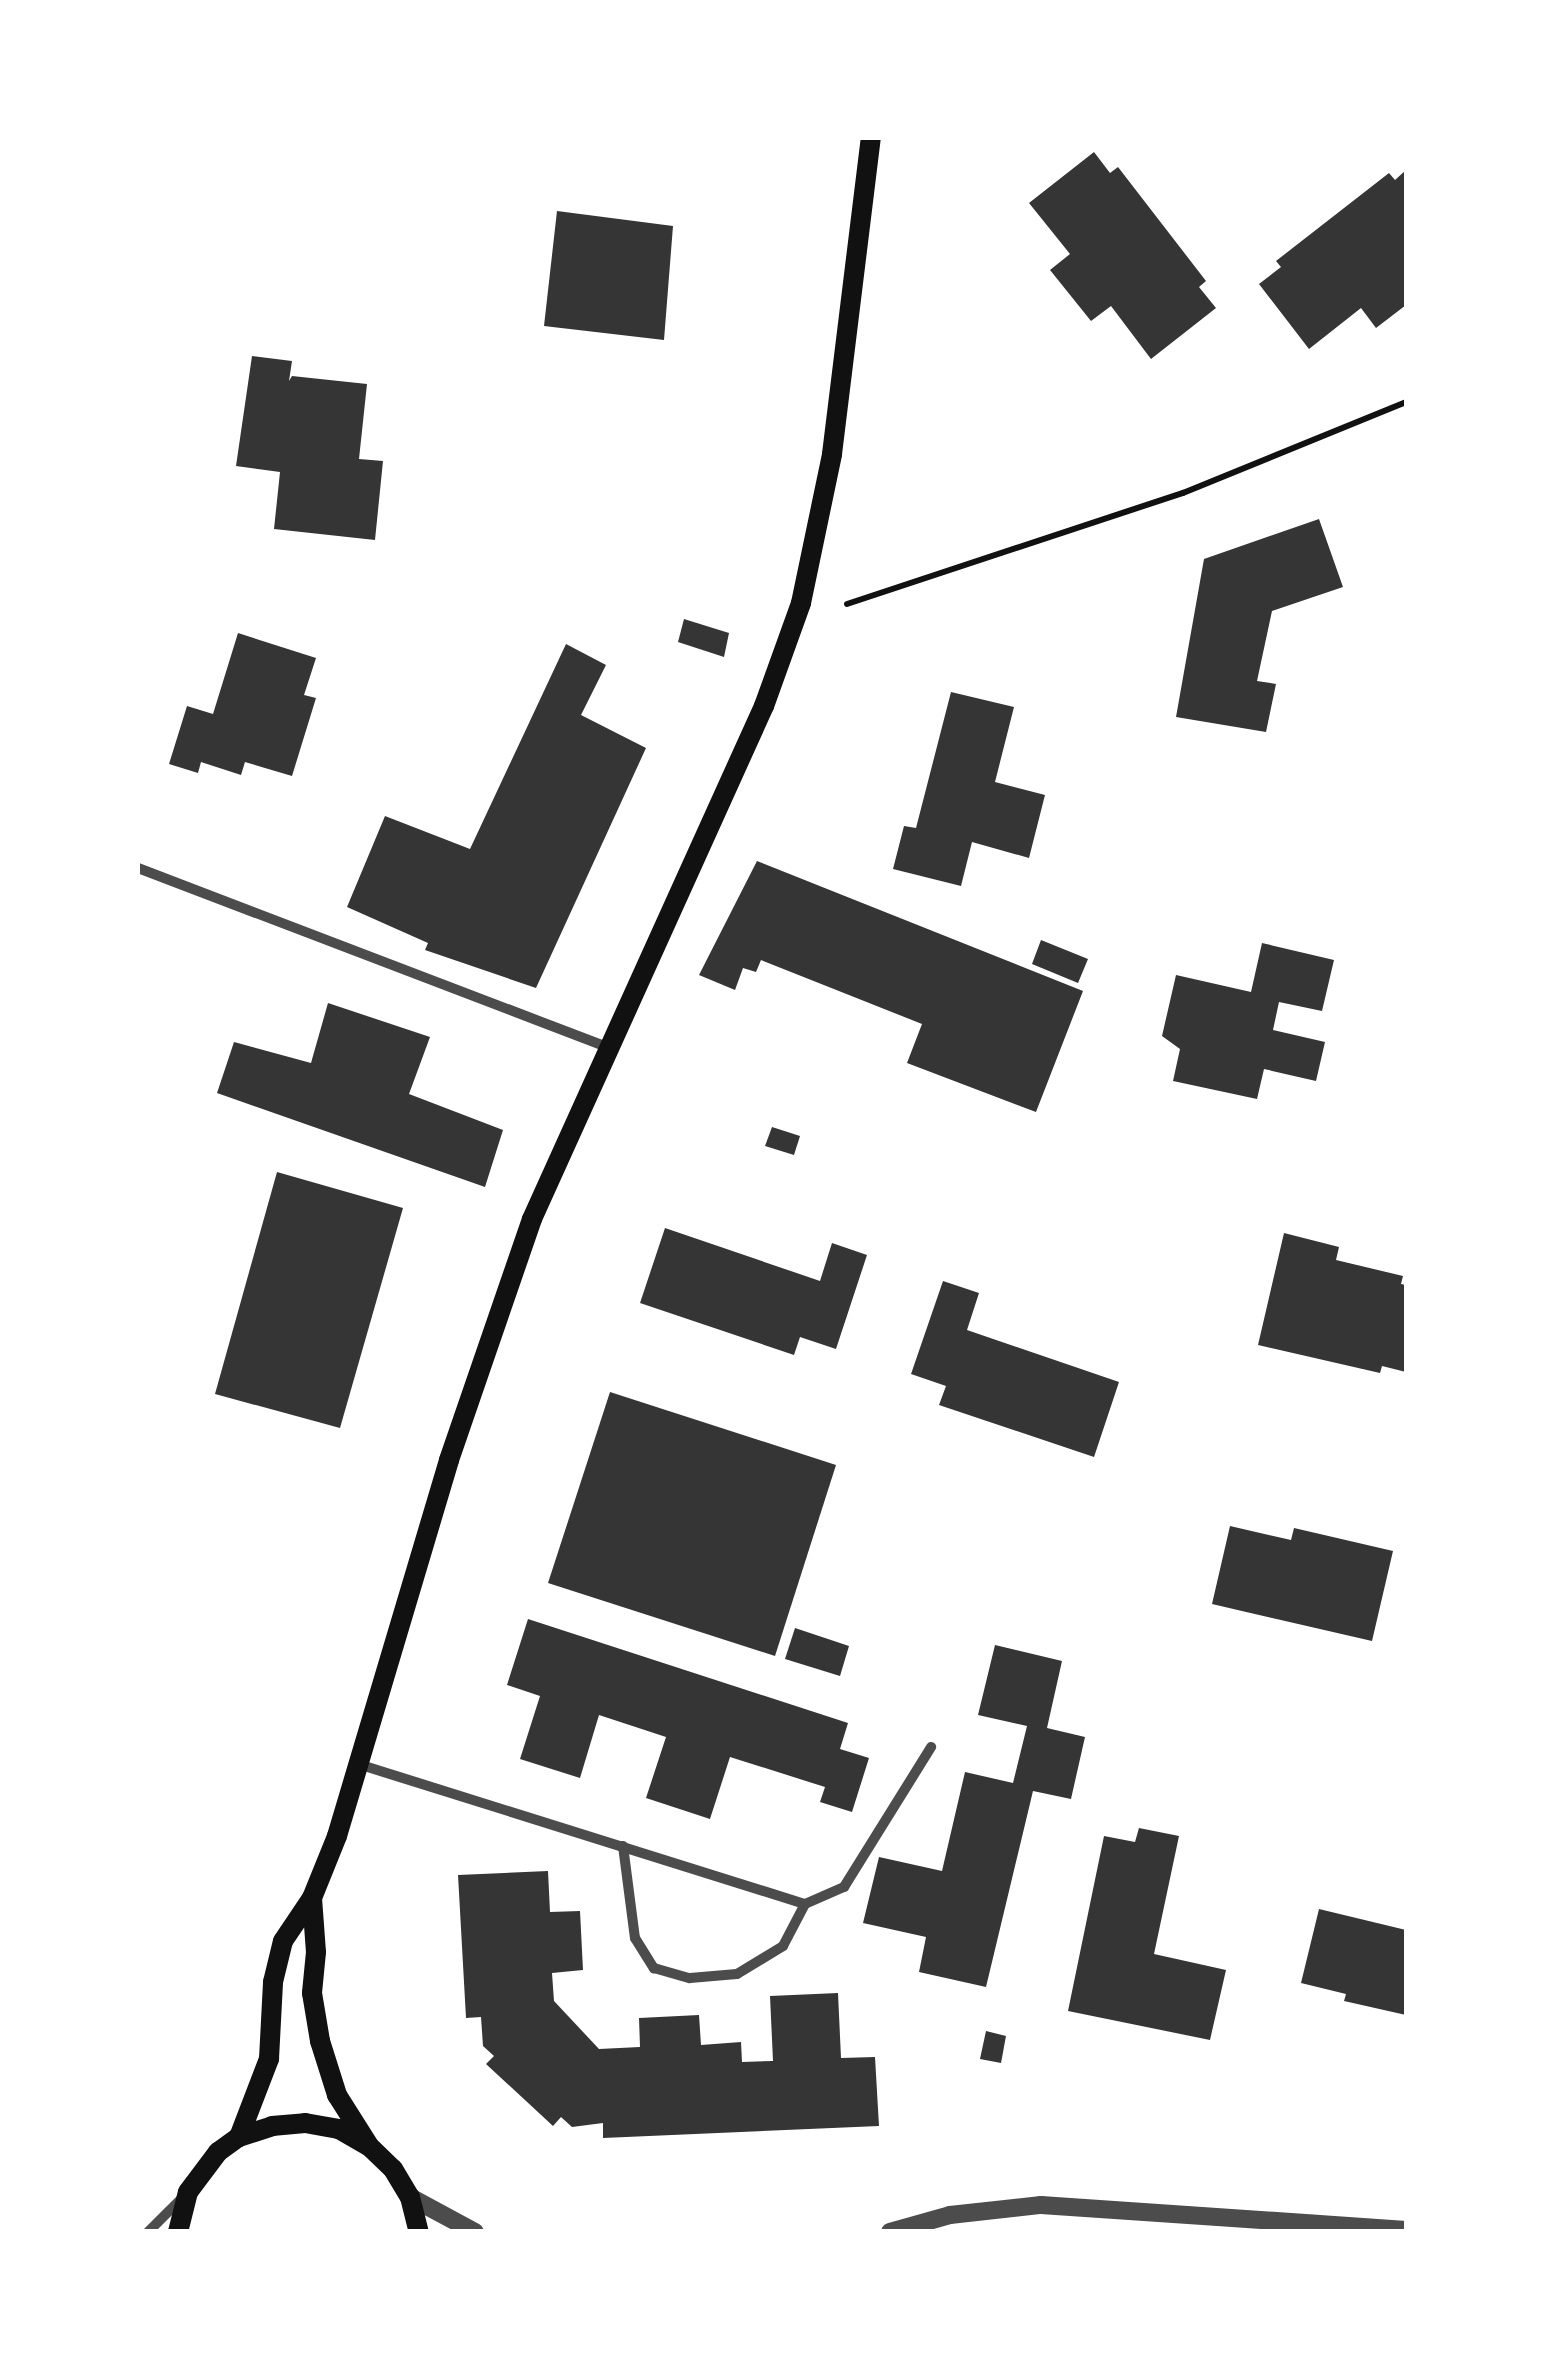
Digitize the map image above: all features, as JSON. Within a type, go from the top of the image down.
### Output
[{"type":"main road","points":[[178,2232],[188,2192],[201,2171],[239,2137],[259,2095],[269,2059],[272,1982],[283,1941],[312,1898],[358,1764],[449,1460],[520,1256],[608,1047],[764,706],[801,603],[832,454],[871,138]]},
{"type":"main road","points":[[312,1898],[316,1952],[312,1993],[320,2041],[337,2095],[369,2146],[393,2169],[410,2197],[419,2232]]},
{"type":"main road","points":[[239,2137],[272,2126],[305,2122],[339,2129],[369,2146]]},
{"type":"street","points":[[138,868],[608,1047]]},
{"type":"street","points":[[358,1764],[805,1904],[844,1888],[931,1747]]},
{"type":"street","points":[[622,1846],[634,1938],[654,1968],[690,1978],[737,1974],[783,1946],[805,1904]]},
{"type":"street","points":[[148,2232],[188,2192]]},
{"type":"street","points":[[410,2197],[475,2232]]},
{"type":"street","points":[[890,2232],[950,2215],[1040,2205],[1164,2224],[1406,2230]]},
{"type":"path","points":[[801,603],[846,605],[1165,499],[1406,402]]},
{"type":"building","points":[[1094,152],[1110,173],[1118,167],[1206,281],[1199,287],[1216,308],[1151,359],[1111,306],[1091,321],[1050,270],[1070,254],[1029,203]]},
{"type":"building","points":[[1406,170],[1406,305],[1376,328],[1361,308],[1309,349],[1259,284],[1281,267],[1276,261],[1389,173],[1395,180]]},
{"type":"building","points":[[557,211],[673,226],[664,340],[544,326]]},
{"type":"building","points":[[252,356],[292,361],[289,381],[292,376],[367,384],[359,459],[383,461],[375,540],[274,529],[280,472],[236,466]]},
{"type":"building","points":[[1319,519],[1343,587],[1272,611],[1257,681],[1276,684],[1266,732],[1176,717],[1204,559]]},
{"type":"building","points":[[684,619],[729,633],[724,657],[678,642]]},
{"type":"building","points":[[238,633],[316,658],[304,695],[316,698],[292,776],[245,762],[241,775],[201,762],[198,773],[169,764],[187,706],[213,714]]},
{"type":"building","points":[[566,644],[606,665],[581,715],[646,748],[536,988],[425,950],[428,943],[347,907],[385,816],[470,849]]},
{"type":"building","points":[[951,692],[1014,707],[995,782],[1045,795],[1029,858],[972,842],[961,886],[893,869],[904,826],[916,828]]},
{"type":"building","points":[[757,861],[1083,991],[1036,1112],[907,1063],[922,1024],[761,960],[756,972],[743,968],[735,990],[699,975]]},
{"type":"building","points":[[1041,940],[1088,959],[1078,983],[1032,964]]},
{"type":"building","points":[[1262,943],[1334,960],[1322,1011],[1279,1002],[1273,1030],[1325,1042],[1316,1081],[1264,1069],[1257,1099],[1173,1081],[1180,1049],[1162,1036],[1176,975],[1251,992]]},
{"type":"building","points":[[328,1003],[430,1037],[409,1094],[503,1130],[485,1187],[217,1093],[234,1042],[311,1063]]},
{"type":"building","points":[[772,1127],[800,1136],[794,1155],[765,1146]]},
{"type":"building","points":[[277,1172],[403,1208],[340,1428],[215,1394]]},
{"type":"building","points":[[665,1228],[820,1281],[832,1243],[867,1255],[836,1349],[800,1337],[794,1355],[640,1303]]},
{"type":"building","points":[[1284,1233],[1339,1247],[1336,1260],[1403,1276],[1406,1372],[1382,1366],[1380,1373],[1258,1345]]},
{"type":"building","points":[[943,1281],[979,1293],[967,1330],[1119,1382],[1094,1457],[939,1405],[946,1386],[911,1374]]},
{"type":"building","points":[[610,1392],[836,1465],[775,1656],[548,1583]]},
{"type":"building","points":[[1230,1526],[1291,1540],[1294,1528],[1393,1551],[1372,1641],[1212,1604]]},
{"type":"building","points":[[528,1619],[848,1723],[840,1749],[869,1758],[852,1812],[820,1802],[825,1787],[730,1757],[710,1819],[646,1798],[666,1737],[599,1715],[580,1778],[520,1759],[540,1696],[507,1685]]},
{"type":"building","points":[[795,1628],[849,1646],[840,1676],[785,1659]]},
{"type":"building","points":[[995,1645],[1062,1661],[1047,1728],[1085,1737],[1071,1799],[1033,1791],[986,1987],[919,1972],[926,1937],[863,1923],[879,1857],[942,1871],[965,1772],[1013,1783],[1027,1726],[978,1715]]},
{"type":"building","points":[[1139,1828],[1179,1836],[1154,1954],[1226,1970],[1210,2040],[1068,2011],[1104,1836],[1135,1842]]},
{"type":"building","points":[[548,1871],[550,1912],[580,1911],[583,1970],[552,1973],[554,2001],[599,2049],[640,2047],[639,2018],[699,2015],[701,2045],[741,2042],[742,2062],[773,2061],[770,1996],[838,1993],[841,2058],[875,2057],[879,2126],[603,2138],[603,2123],[572,2127],[561,2117],[553,2126],[486,2064],[494,2056],[483,2046],[481,2017],[466,2018],[458,1875]]},
{"type":"building","points":[[1319,1909],[1406,1930],[1406,2015],[1344,2001],[1346,1994],[1301,1983]]},
{"type":"building","points":[[986,2031],[1006,2036],[1001,2063],[980,2059]]}]
